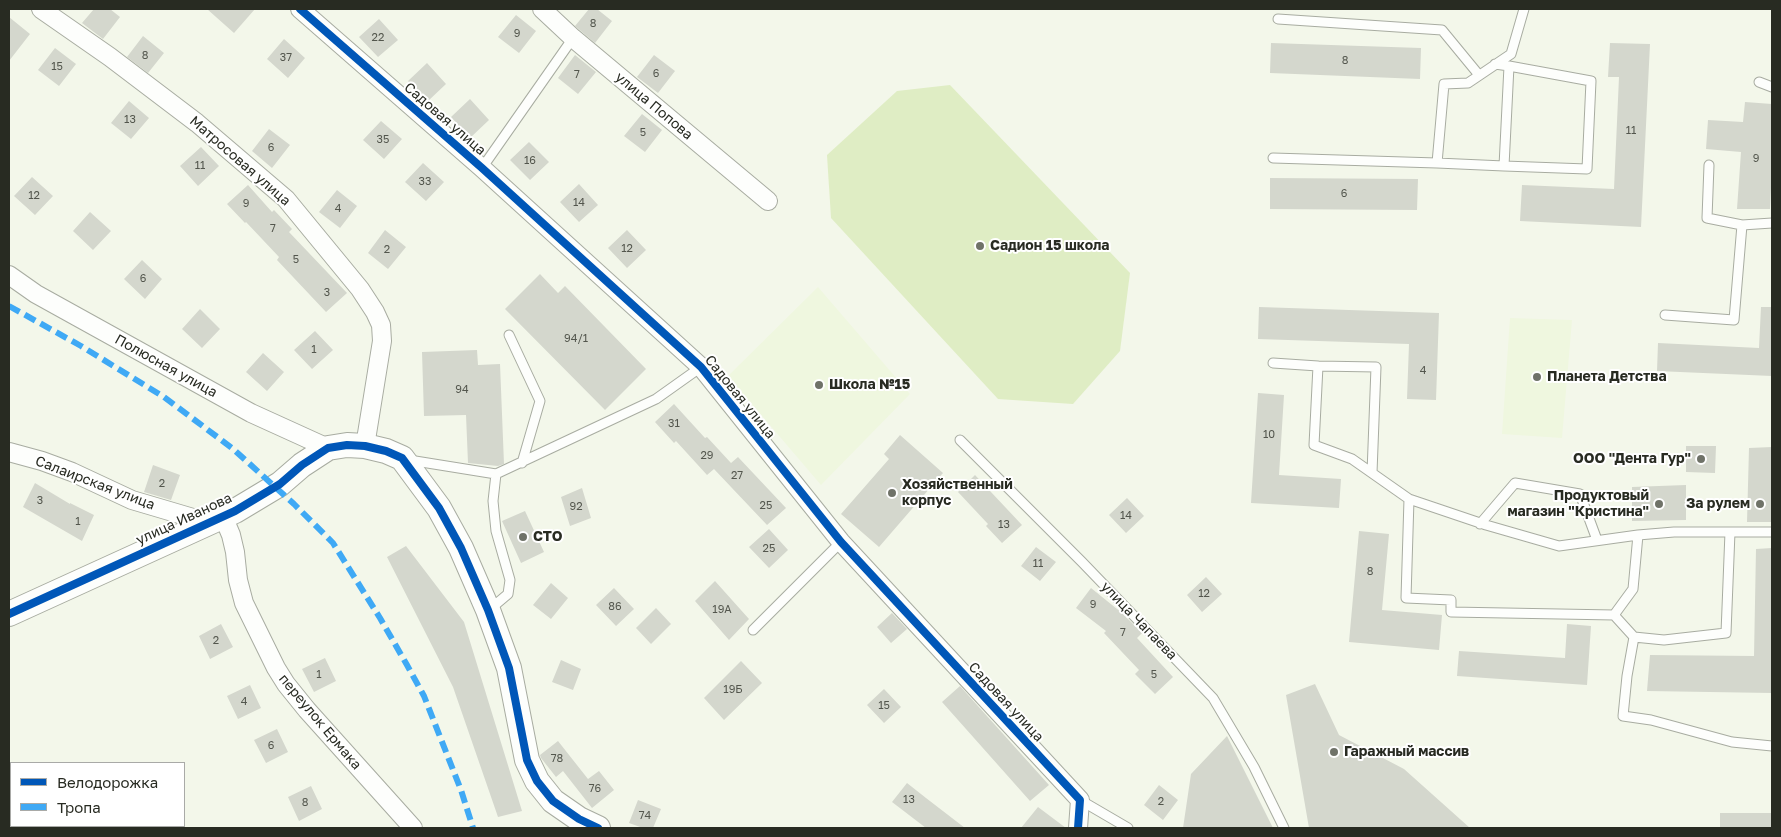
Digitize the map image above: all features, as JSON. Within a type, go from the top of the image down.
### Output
[{"type":"street","name":"Матросовая улица","points":[[42,9],[110,57],[197,123],[286,199],[360,289],[381,325],[382,342],[365,446]]},
{"type":"street","name":"Садовая улица","points":[[300,9],[482,168],[701,367],[841,542],[1080,800]]},
{"type":"street","name":"улица Попова","points":[[542,9],[573,38],[768,201]]},
{"type":"street","name":"Полюсная улица","points":[[9,275],[36,294],[251,413],[328,448]]},
{"type":"street","name":"улица Иванова","points":[[9,614],[60,589],[216,520],[280,484],[302,465],[328,448],[347,445],[365,446],[386,450],[402,458]]},
{"type":"street","name":"Салаирская улица","points":[[9,452],[72,472],[132,500],[216,520]]},
{"type":"street","points":[[402,458],[439,508],[460,548],[488,610],[508,668],[527,760],[537,781],[553,801],[579,819],[598,828]]},
{"type":"street","name":"переулок Ермака","points":[[216,520],[231,535],[238,580],[244,603],[276,668],[286,684],[307,710],[414,828]]},
{"type":"street","points":[[1078,828],[1080,800]]},
{"type":"lane","points":[[1437,163],[1444,84],[1468,83],[1511,54],[1524,9]]},
{"type":"lane","points":[[1278,19],[1442,30],[1479,75]]},
{"type":"lane","points":[[482,168],[573,38]]},
{"type":"lane","points":[[1273,158],[1587,169],[1591,81],[1496,64]]},
{"type":"lane","points":[[1504,166],[1509,66]]},
{"type":"lane","points":[[1759,82],[1772,87]]},
{"type":"lane","points":[[1709,165],[1707,218],[1742,225],[1772,223]]},
{"type":"lane","points":[[1665,315],[1734,320],[1742,225]]},
{"type":"lane","points":[[509,334],[540,401],[522,463]]},
{"type":"lane","points":[[1273,363],[1376,368],[1372,473]]},
{"type":"lane","points":[[1318,366],[1314,445],[1352,459],[1408,499],[1480,524],[1559,546],[1674,532],[1772,532]]},
{"type":"lane","points":[[402,458],[496,474],[656,399],[701,367]]},
{"type":"lane","name":"улица Чапаева","points":[[960,440],[1082,562],[1213,698],[1254,767],[1284,828]]},
{"type":"lane","points":[[488,610],[508,594],[510,580],[496,530],[494,501],[496,474]]},
{"type":"lane","points":[[1480,524],[1515,482],[1580,494],[1597,540]]},
{"type":"lane","points":[[1408,499],[1406,598],[1451,600],[1451,612],[1614,615],[1634,637],[1664,640],[1726,634],[1730,532]]},
{"type":"lane","points":[[1614,615],[1633,589],[1638,535]]},
{"type":"lane","points":[[754,630],[841,542]]},
{"type":"lane","points":[[1634,637],[1627,676],[1623,716],[1651,720],[1732,742],[1772,746]]},
{"type":"lane","points":[[1080,800],[1128,828]]},
{"type":"shaded area","name":"Школа №15","points":[[818,287],[910,394],[821,485],[728,376]]},
{"type":"shaded area","name":"Планета Детства","points":[[1510,318],[1572,320],[1562,438],[1502,434]]},
{"type":"green space","name":"Садион 15 школа","points":[[950,85],[1130,273],[1120,351],[1073,404],[998,399],[831,218],[827,155],[897,91]]},
{"type":"building","points":[[94,9],[110,9],[120,17],[103,39],[82,23]]},
{"type":"building","points":[[207,9],[255,9],[234,33]]},
{"type":"building","points":[[589,9],[597,9],[612,21],[595,43],[575,26]]},
{"type":"building","points":[[516,15],[536,31],[519,53],[498,37]]},
{"type":"building","points":[[9,17],[30,34],[9,61]]},
{"type":"building","points":[[379,19],[398,40],[378,57],[359,37]]},
{"type":"building","points":[[143,36],[164,53],[148,73],[127,57]]},
{"type":"building","points":[[284,39],[305,58],[288,78],[267,59]]},
{"type":"building","points":[[1271,43],[1421,48],[1420,79],[1270,73]]},
{"type":"building","points":[[1610,43],[1650,44],[1641,227],[1520,221],[1522,185],[1614,189],[1619,77],[1608,77]]},
{"type":"building","points":[[55,48],[76,64],[59,86],[38,70]]},
{"type":"building","points":[[575,55],[596,72],[578,94],[558,78]]},
{"type":"building","points":[[654,55],[675,71],[658,93],[637,77]]},
{"type":"building","points":[[427,63],[446,84],[427,102],[408,81]]},
{"type":"building","points":[[470,99],[489,120],[470,138],[451,117]]},
{"type":"building","points":[[129,101],[149,118],[131,139],[111,123]]},
{"type":"building","points":[[1745,102],[1772,104],[1770,209],[1737,209],[1741,152],[1706,149],[1708,120],[1743,122]]},
{"type":"building","points":[[642,114],[662,130],[645,152],[624,136]]},
{"type":"building","points":[[381,121],[402,139],[384,159],[363,140]]},
{"type":"building","points":[[269,129],[290,145],[272,168],[252,151]]},
{"type":"building","points":[[529,142],[549,162],[530,180],[510,160]]},
{"type":"building","points":[[201,147],[219,166],[198,186],[180,166]]},
{"type":"building","points":[[423,163],[444,182],[426,201],[405,182]]},
{"type":"building","points":[[32,177],[53,196],[35,215],[14,196]]},
{"type":"building","points":[[1270,178],[1418,179],[1417,210],[1270,209]]},
{"type":"building","points":[[579,184],[598,205],[579,222],[560,202]]},
{"type":"building","points":[[248,185],[272,212],[274,210],[292,229],[289,232],[347,293],[326,312],[277,260],[279,257],[227,204]]},
{"type":"building","points":[[337,190],[357,206],[340,228],[319,212]]},
{"type":"building","points":[[90,212],[111,231],[93,250],[73,231]]},
{"type":"building","points":[[385,230],[406,247],[388,269],[368,253]]},
{"type":"building","points":[[627,230],[646,250],[627,268],[608,248]]},
{"type":"building","points":[[142,260],[162,279],[145,299],[124,279]]},
{"type":"building","points":[[540,274],[558,293],[565,286],[646,369],[605,410],[505,309]]},
{"type":"building","points":[[1259,307],[1439,313],[1436,400],[1407,399],[1409,344],[1258,339]]},
{"type":"building","points":[[1761,307],[1772,307],[1772,376],[1657,371],[1658,343],[1759,348]]},
{"type":"building","points":[[200,309],[220,329],[202,348],[182,329]]},
{"type":"building","points":[[315,331],[333,350],[312,369],[294,350]]},
{"type":"building","points":[[477,350],[478,365],[500,364],[504,464],[498,466],[468,463],[466,415],[424,416],[422,352]]},
{"type":"building","points":[[263,353],[284,372],[267,391],[246,372]]},
{"type":"building","points":[[1258,393],[1284,395],[1279,475],[1341,479],[1339,508],[1251,503]]},
{"type":"building","points":[[674,404],[731,463],[738,457],[786,508],[767,525],[714,469],[707,475],[676,441],[674,443],[655,422]]},
{"type":"building","name":"Хозяйственный корпус","points":[[900,435],[943,473],[879,547],[841,514],[889,459],[884,454]]},
{"type":"building","name":"ООО \"Дента Гур\"","points":[[1686,446],[1716,446],[1715,473],[1686,472]]},
{"type":"building","points":[[1772,447],[1772,522],[1747,522],[1749,448]]},
{"type":"building","points":[[153,465],[180,475],[171,500],[144,492]]},
{"type":"building","points":[[975,475],[1022,525],[1002,543],[986,526],[988,524],[958,492]]},
{"type":"building","points":[[35,483],[70,504],[94,515],[82,541],[23,507]]},
{"type":"building","name":"Продуктовый магазин \"Кристина\"","points":[[1686,485],[1686,520],[1632,521],[1632,487]]},
{"type":"building","points":[[582,488],[591,518],[570,526],[561,497]]},
{"type":"building","points":[[1127,498],[1144,516],[1126,533],[1109,515]]},
{"type":"building","name":"СТО","points":[[525,511],[544,552],[521,563],[502,521]]},
{"type":"building","points":[[769,529],[788,550],[769,568],[749,547]]},
{"type":"building","points":[[1359,531],[1389,534],[1382,610],[1442,615],[1439,650],[1349,642]]},
{"type":"building","points":[[406,546],[464,622],[522,811],[498,817],[453,687],[387,557]]},
{"type":"building","points":[[1036,547],[1056,562],[1040,581],[1021,566]]},
{"type":"building","points":[[1772,548],[1772,693],[1647,691],[1650,655],[1754,656],[1756,549]]},
{"type":"building","points":[[1206,577],[1222,594],[1202,612],[1187,595]]},
{"type":"building","points":[[715,581],[749,619],[729,640],[695,601]]},
{"type":"building","points":[[551,583],[568,598],[551,619],[533,605]]},
{"type":"building","points":[[614,588],[634,609],[616,626],[596,605]]},
{"type":"building","points":[[1091,588],[1122,613],[1142,633],[1137,638],[1173,677],[1155,694],[1135,674],[1139,670],[1104,633],[1106,631],[1076,608]]},
{"type":"building","points":[[656,608],[671,624],[651,644],[636,628]]},
{"type":"building","points":[[892,613],[907,629],[891,643],[877,627]]},
{"type":"building","points":[[221,624],[233,647],[210,659],[199,636]]},
{"type":"building","points":[[1567,624],[1591,626],[1587,685],[1457,676],[1459,651],[1565,658]]},
{"type":"building","points":[[325,658],[336,681],[314,692],[302,669]]},
{"type":"building","points":[[561,660],[581,669],[573,690],[552,682]]},
{"type":"building","points":[[741,661],[762,683],[724,720],[704,698]]},
{"type":"building","name":"Гаражный массив","points":[[1315,684],[1339,735],[1404,769],[1470,828],[1309,828],[1286,695]]},
{"type":"building","points":[[250,685],[261,708],[238,719],[227,696]]},
{"type":"building","points":[[960,686],[1049,785],[1030,801],[942,702]]},
{"type":"building","points":[[884,689],[901,707],[884,723],[867,705]]},
{"type":"building","points":[[277,729],[288,752],[266,763],[254,740]]},
{"type":"building","points":[[1227,736],[1273,828],[1183,828],[1191,774]]},
{"type":"building","points":[[558,741],[588,779],[599,771],[614,790],[592,808],[563,771],[556,777],[541,758],[540,755]]},
{"type":"building","points":[[907,783],[965,828],[926,828],[892,802]]},
{"type":"building","points":[[1159,785],[1178,800],[1163,820],[1144,805]]},
{"type":"building","points":[[311,786],[322,809],[299,821],[288,797]]},
{"type":"building","points":[[638,800],[661,809],[653,828],[643,828],[629,823]]},
{"type":"building","points":[[1038,807],[1066,828],[1021,828]]},
{"type":"building","points":[[1720,813],[1772,813],[1772,828],[1720,828]]},
{"type":"marked path","points":[[9,306],[81,346],[164,397],[232,448],[294,504],[333,543],[380,618],[424,696],[461,790],[473,828]]},
{"type":"cycle path","points":[[300,9],[482,168],[701,367],[841,542],[1080,800],[1078,828]]},
{"type":"cycle path","points":[[9,614],[235,511],[280,484],[302,465],[328,448],[347,445],[365,446],[386,451],[402,458],[439,508],[461,548],[488,610],[509,668],[527,760],[537,781],[553,801],[579,819],[598,828]]},
{"type":"place","name":"Садион 15 школа","points":[[980,246]]},
{"type":"place","name":"Планета Детства","points":[[1537,377]]},
{"type":"place","name":"Школа №15","points":[[819,385]]},
{"type":"place","name":"ООО \"Дента Гур\"","points":[[1701,459]]},
{"type":"place","name":"Хозяйственный корпус","points":[[892,493]]},
{"type":"place","name":"Продуктовый магазин \"Кристина\"","points":[[1659,504]]},
{"type":"place","name":"За рулем","points":[[1760,504]]},
{"type":"place","name":"СТО","points":[[523,537]]},
{"type":"place","name":"Гаражный массив","points":[[1334,752]]}]
